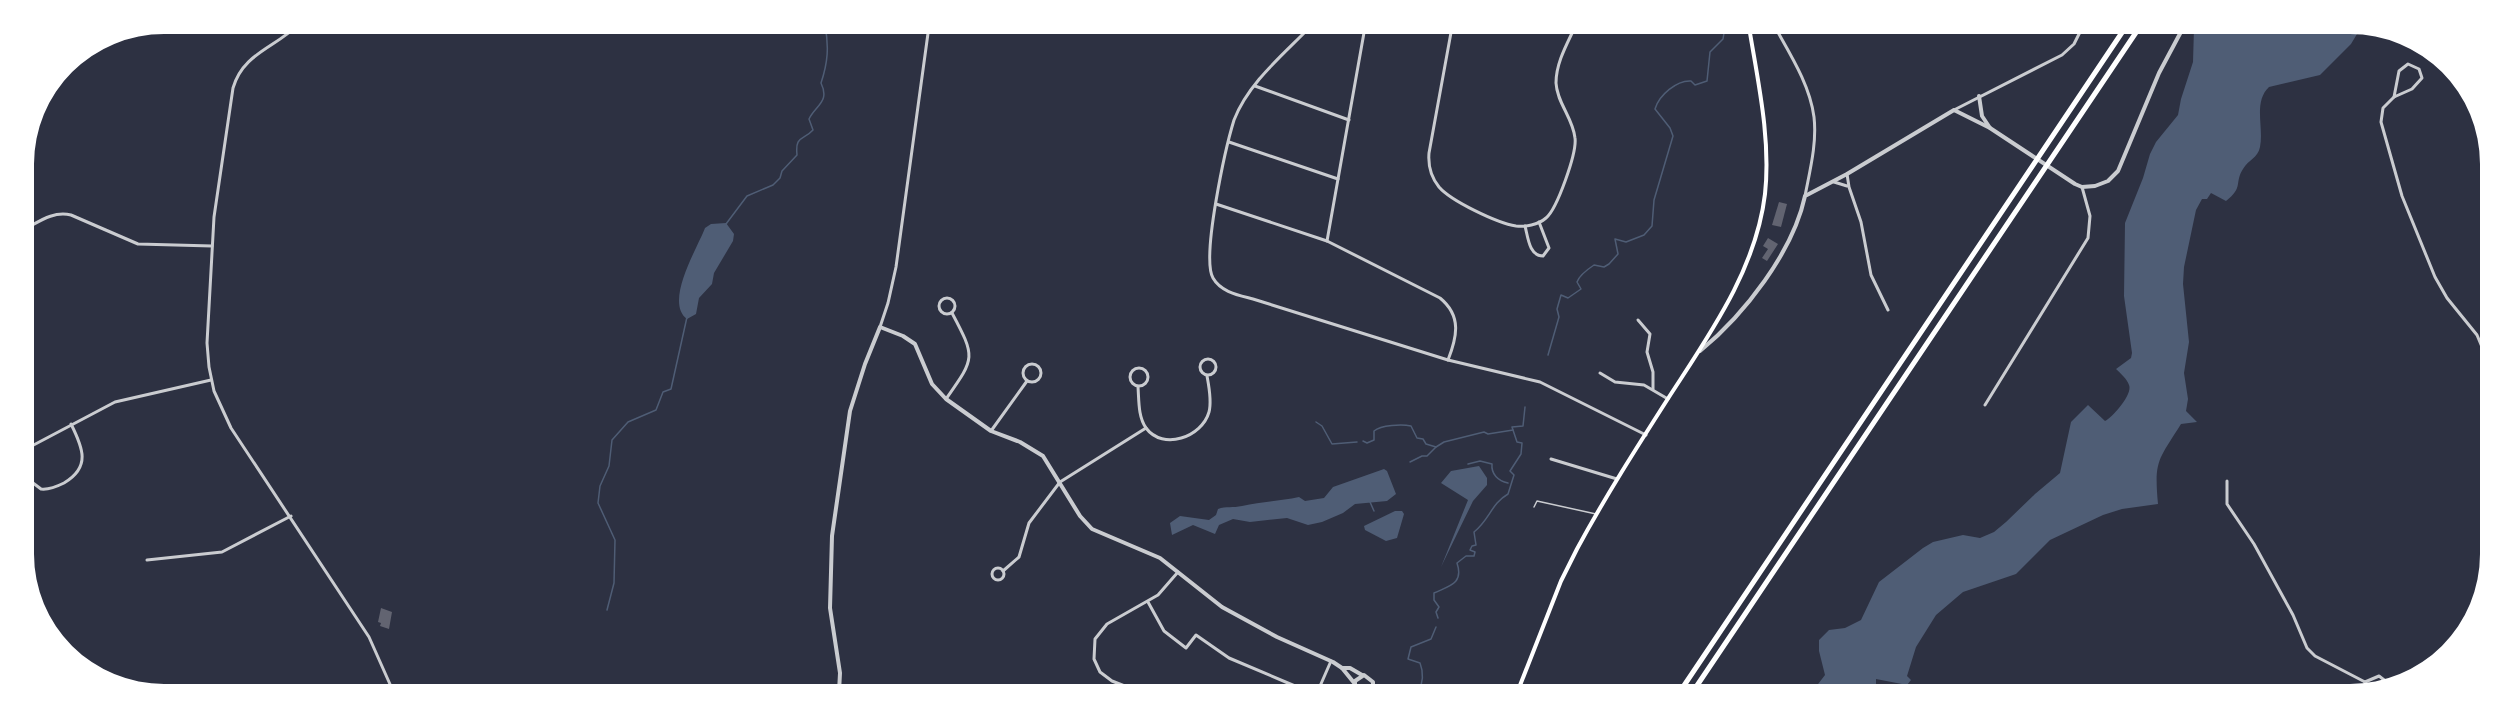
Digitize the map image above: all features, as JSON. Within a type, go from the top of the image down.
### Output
[{"type":"highway","points":[[1685,684],[2121,34]]},
{"type":"highway","points":[[1698,684],[2135,34]]},
{"type":"main road","points":[[1521,684],[1561,581],[1597,515],[1697,354],[1743,271],[1757,234],[1763,207],[1766,152],[1750,34]]},
{"type":"street","points":[[287,34],[252,57],[240,70],[231,100],[212,246],[207,343],[211,380],[217,400],[231,428],[369,637],[390,684]]},
{"type":"street","points":[[839,684],[840,673],[829,592],[832,536],[850,411],[888,303],[896,267],[928,34]]},
{"type":"street","points":[[1303,34],[1254,86],[1238,110],[1216,204],[1209,261],[1211,273],[1220,287],[1448,360],[1540,382],[1646,435]]},
{"type":"street","points":[[1328,242],[1364,34]]},
{"type":"street","points":[[1451,34],[1429,153],[1430,171],[1438,186],[1452,197],[1502,222],[1525,226],[1539,222],[1549,215],[1557,200],[1575,148],[1575,137],[1558,97],[1556,85],[1560,61],[1572,34]]},
{"type":"street","points":[[1697,354],[1717,337],[1774,266],[1790,236],[1805,196],[1812,159],[1814,118],[1803,81],[1779,34]]},
{"type":"street","points":[[1805,196],[1834,182],[1979,96],[2062,55],[2074,44],[2079,34]]},
{"type":"street","points":[[1954,110],[1990,128],[2058,174],[2082,187],[2101,184],[2118,171],[2163,65],[2180,34]]},
{"type":"street","points":[[2394,97],[2402,67],[2408,64],[2419,69],[2423,74],[2421,81],[2412,89],[2394,97],[2383,108],[2381,122],[2415,231],[2440,288],[2480,343]]},
{"type":"street","points":[[1254,86],[1349,120]]},
{"type":"street","points":[[1979,96],[1982,116],[1990,128]]},
{"type":"street","points":[[1229,142],[1338,179]]},
{"type":"street","points":[[1847,174],[1861,222],[1871,274],[1888,310]]},
{"type":"street","points":[[1834,182],[1849,187]]},
{"type":"street","points":[[1985,405],[2088,238],[2090,216],[2082,187]]},
{"type":"street","points":[[1216,204],[1328,242],[1445,302],[1453,312],[1456,325],[1455,340],[1448,360]]},
{"type":"street","points":[[35,224],[50,216],[66,214],[138,244],[212,246]]},
{"type":"street","points":[[1525,226],[1533,252],[1543,256],[1549,248],[1539,222]]},
{"type":"street","points":[[948,297],[953,300],[955,308],[952,313],[945,314],[940,310],[939,303],[942,298],[948,297]]},
{"type":"street","points":[[946,399],[967,368],[970,358],[967,341],[952,313]]},
{"type":"street","points":[[1638,320],[1650,334],[1647,352],[1653,372],[1653,389]]},
{"type":"street","points":[[880,327],[903,336],[915,344],[932,384],[946,399],[991,431],[1039,452],[1080,516],[1092,529],[1100,535],[1153,554],[1212,600],[1247,622],[1342,668],[1353,684]]},
{"type":"street","points":[[1207,359],[1212,360],[1216,367],[1212,374],[1207,376],[1199,368],[1200,363],[1207,359]]},
{"type":"street","points":[[1028,365],[1037,366],[1040,370],[1039,378],[1035,382],[1027,381],[1023,376],[1024,369],[1028,365]]},
{"type":"street","points":[[1138,368],[1146,372],[1148,377],[1144,385],[1138,387],[1132,385],[1129,376],[1132,370],[1138,368]]},
{"type":"street","points":[[1600,373],[1615,382],[1644,385],[1668,399]]},
{"type":"street","points":[[1138,387],[1142,419],[1146,429],[1158,437],[1181,438],[1197,431],[1207,418],[1210,408],[1207,376]]},
{"type":"street","points":[[34,444],[115,402],[211,380]]},
{"type":"street","points":[[991,431],[1027,381]]},
{"type":"street","points":[[34,484],[41,489],[58,486],[74,475],[83,458],[81,444],[71,424]]},
{"type":"street","points":[[1003,571],[995,568],[992,572],[993,577],[996,580],[1002,579],[1003,571],[1019,557],[1027,527],[1060,482],[1146,429]]},
{"type":"street","points":[[1551,459],[1619,480]]},
{"type":"street","points":[[2227,481],[2227,504],[2254,544],[2289,607],[2307,648],[2320,659],[2365,682],[2379,676],[2384,680]]},
{"type":"street","points":[[147,560],[222,552],[291,516]]},
{"type":"street","points":[[1123,684],[1104,675],[1095,664],[1093,649],[1097,635],[1103,627],[1158,595],[1178,572]]},
{"type":"street","points":[[1148,602],[1164,631],[1186,648],[1196,634],[1224,655],[1290,684]]},
{"type":"street","points":[[1321,684],[1331,661]]},
{"type":"street","points":[[1342,668],[1350,668],[1372,680],[1372,684]]},
{"type":"street","points":[[1354,684],[1356,679],[1363,675]]},
{"type":"lane","points":[[1534,507],[1537,501],[1597,515]]},
{"type":"water","points":[[2194,34],[2357,35],[2351,44],[2320,75],[2269,87],[2261,100],[2259,151],[2240,174],[2235,192],[2226,201],[2211,193],[2207,199],[2202,199],[2196,210],[2184,267],[2183,284],[2189,342],[2184,373],[2188,399],[2186,411],[2197,422],[2181,424],[2159,461],[2157,469],[2158,504],[2122,509],[2103,515],[2050,540],[2016,574],[1963,592],[1936,615],[1916,647],[1907,676],[1911,680],[1908,684],[1876,679],[1876,684],[1818,684],[1825,675],[1819,651],[1819,640],[1829,630],[1845,628],[1861,620],[1879,582],[1933,542],[1963,535],[1980,538],[1994,532],[2060,473],[2071,422],[2088,405],[2105,421],[2125,399],[2129,385],[2116,369],[2131,358],[2132,353],[2124,296],[2125,223],[2150,154],[2156,142],[2178,115],[2193,62]]},
{"type":"water","points":[[726,223],[734,234],[733,241],[714,273],[712,284],[699,298],[696,314],[687,319],[681,311],[679,301],[684,275],[705,228],[711,224]]},
{"type":"water","points":[[1479,466],[1487,478],[1487,485],[1473,501],[1441,567],[1468,500],[1441,483],[1451,471]]},
{"type":"water","points":[[1384,469],[1387,471],[1396,494],[1387,501],[1355,504],[1343,513],[1322,522],[1308,525],[1287,518],[1250,522],[1233,519],[1219,525],[1215,534],[1193,525],[1172,535],[1170,523],[1180,516],[1209,520],[1221,508],[1299,497],[1305,501],[1324,498],[1333,487]]},
{"type":"water","points":[[1395,511],[1402,511],[1404,514],[1397,538],[1386,541],[1365,530],[1364,526]]},
{"type":"building","points":[[1779,202],[1787,204],[1781,227],[1772,225]]},
{"type":"building","points":[[1768,238],[1778,244],[1767,261],[1762,258],[1768,249],[1763,246]]},
{"type":"building","points":[[381,608],[392,612],[389,629],[380,626],[381,623],[378,622]]},
{"type":"waterway","points":[[726,224],[747,196],[773,185],[780,178],[782,171],[797,155],[799,141],[813,130],[809,119],[824,95],[821,83],[827,54],[826,34]]},
{"type":"waterway","points":[[1548,355],[1559,317],[1557,309],[1561,295],[1568,298],[1581,289],[1578,280],[1594,265],[1604,267],[1609,264],[1618,254],[1615,239],[1626,242],[1644,235],[1652,226],[1654,200],[1673,136],[1670,128],[1655,109],[1669,89],[1680,83],[1691,81],[1695,85],[1707,81],[1710,52],[1723,39],[1724,34]]},
{"type":"waterway","points":[[607,610],[614,583],[615,540],[598,503],[600,486],[609,466],[612,440],[628,422],[656,410],[663,392],[671,389],[687,317]]},
{"type":"waterway","points":[[1438,618],[1436,612],[1439,607],[1434,600],[1434,593],[1457,580],[1459,570],[1457,563],[1466,556],[1474,556],[1475,552],[1470,550],[1476,545],[1474,532],[1498,502],[1508,494],[1514,475],[1510,471],[1521,454],[1522,443],[1517,442],[1512,427],[1523,426],[1525,407]]},
{"type":"waterway","points":[[1316,422],[1322,426],[1332,444],[1357,442]]},
{"type":"waterway","points":[[1363,441],[1367,443],[1374,440],[1374,431],[1392,425],[1411,426],[1417,438],[1436,447],[1444,442],[1484,432],[1488,434],[1513,430]]},
{"type":"waterway","points":[[1410,462],[1427,456],[1436,447]]},
{"type":"waterway","points":[[1468,464],[1480,461],[1492,464],[1496,476],[1508,483]]},
{"type":"waterway","points":[[1370,502],[1374,511]]},
{"type":"waterway","points":[[1421,684],[1420,663],[1408,659],[1411,647],[1431,639],[1436,627]]}]
